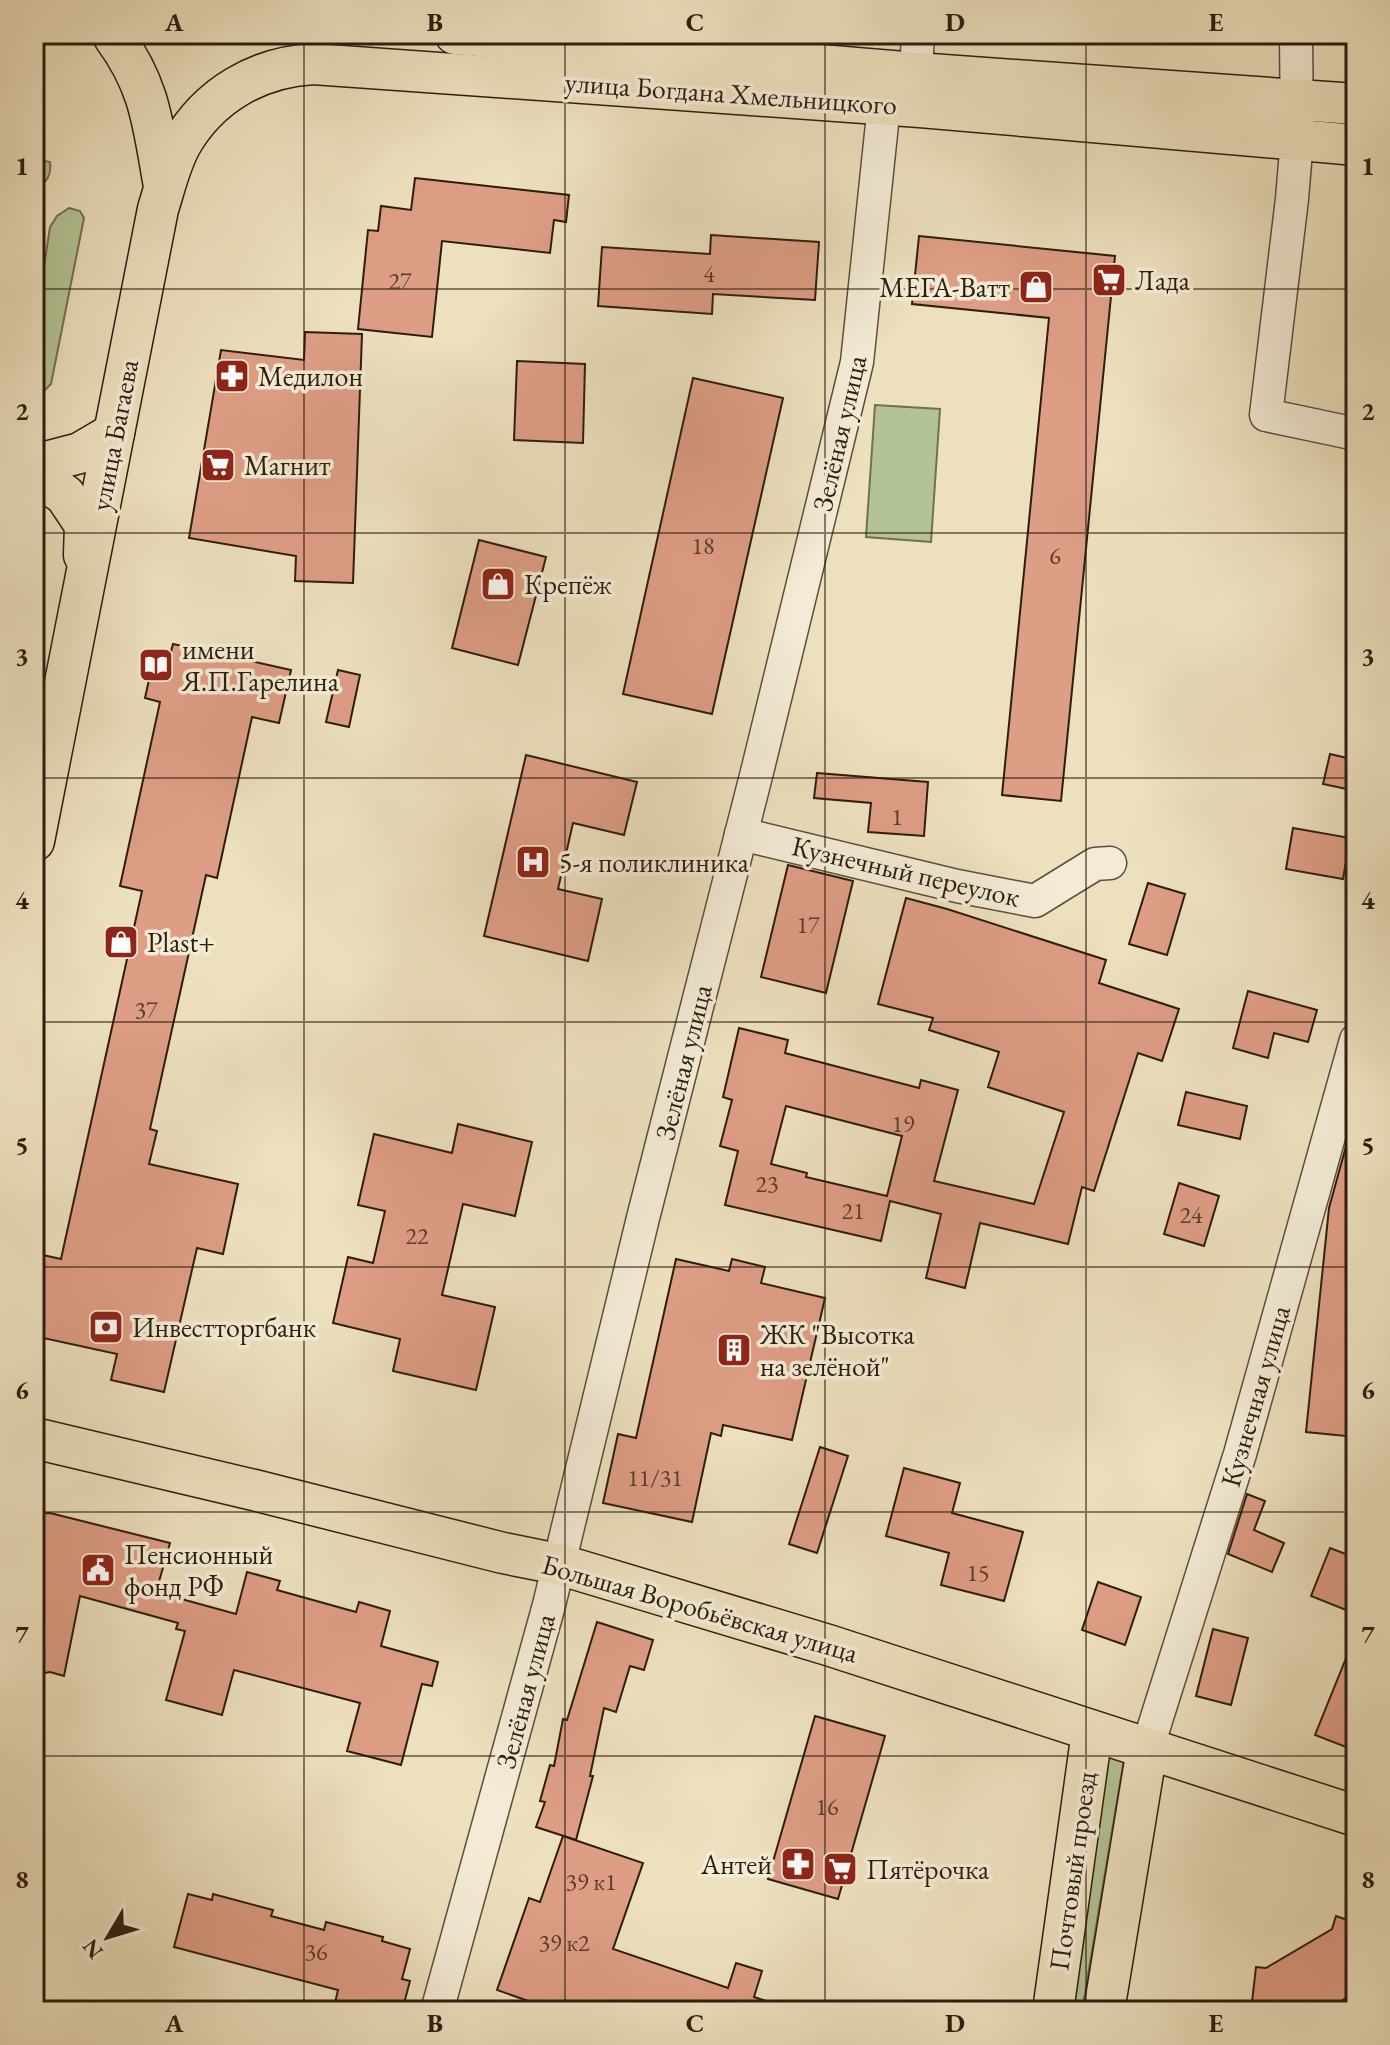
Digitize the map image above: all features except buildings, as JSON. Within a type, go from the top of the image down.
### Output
[{"type":"main road","name":"улица Богдана Хмельницкого","points":[[455,34],[917,53],[1356,104]]},
{"type":"main road","name":"улица Багаева","points":[[34,841],[158,209],[165,188],[148,100],[140,77],[115,35]]},
{"type":"main road","name":"улица Богдана Хмельницкого","points":[[165,188],[182,143],[195,124],[231,90],[253,77],[303,65],[884,105],[1356,145]]},
{"type":"main road","points":[[34,465],[80,453],[114,433]]},
{"type":"main road","points":[[34,474],[65,495],[85,525],[83,595]]},
{"type":"main road","name":"Большая Воробьёвская улица","points":[[34,1438],[558,1564],[828,1645],[1356,1816]]},
{"type":"main road","name":"Почтовый проезд","points":[[1053,2011],[1092,1732]]},
{"type":"main road","name":"Почтовый проезд","points":[[1104,2011],[1147,1749]]},
{"type":"street","points":[[1296,34],[1297,139],[1266,415],[1356,434]]},
{"type":"street","name":"Зелёная улица","points":[[437,2011],[545,1620],[857,362],[884,105]]},
{"type":"street","name":"Кузнечный переулок","points":[[741,834],[957,886],[1035,901],[1095,864],[1110,863]]},
{"type":"street","name":"Кузнечная улица","points":[[1147,1749],[1240,1454],[1356,1040]]},
{"type":"green space","points":[[34,159],[50,162],[50,171],[42,185],[34,190]]},
{"type":"green space","points":[[69,208],[80,211],[84,218],[51,384],[34,398],[34,333],[50,227],[57,216]]},
{"type":"green space","points":[[875,405],[940,409],[931,542],[866,537]]},
{"type":"green space","points":[[1083,1753],[1124,1759],[1082,2011],[1048,2011]]},
{"type":"place","name":"Лада","points":[[1109,280]]},
{"type":"place","name":"МЕГА-Ватт","points":[[1036,287]]},
{"type":"place","name":"Медилон","points":[[232,376]]},
{"type":"place","name":"Магнит","points":[[218,465]]},
{"type":"place","name":"Крепёж","points":[[498,584]]},
{"type":"place","name":"имени Я.П.Гарелина","points":[[156,665]]},
{"type":"place","name":"5-я поликлиника","points":[[533,862]]},
{"type":"place","name":"Plast+","points":[[121,942]]},
{"type":"place","name":"Инвестторгбанк","points":[[106,1327]]},
{"type":"place","name":"ЖК \"Высотка на зелёной\"","points":[[734,1350]]},
{"type":"place","name":"Пенсионный фонд РФ","points":[[98,1570]]},
{"type":"place","name":"Антей","points":[[798,1864]]},
{"type":"place","name":"Пятёрочка","points":[[840,1869]]}]
